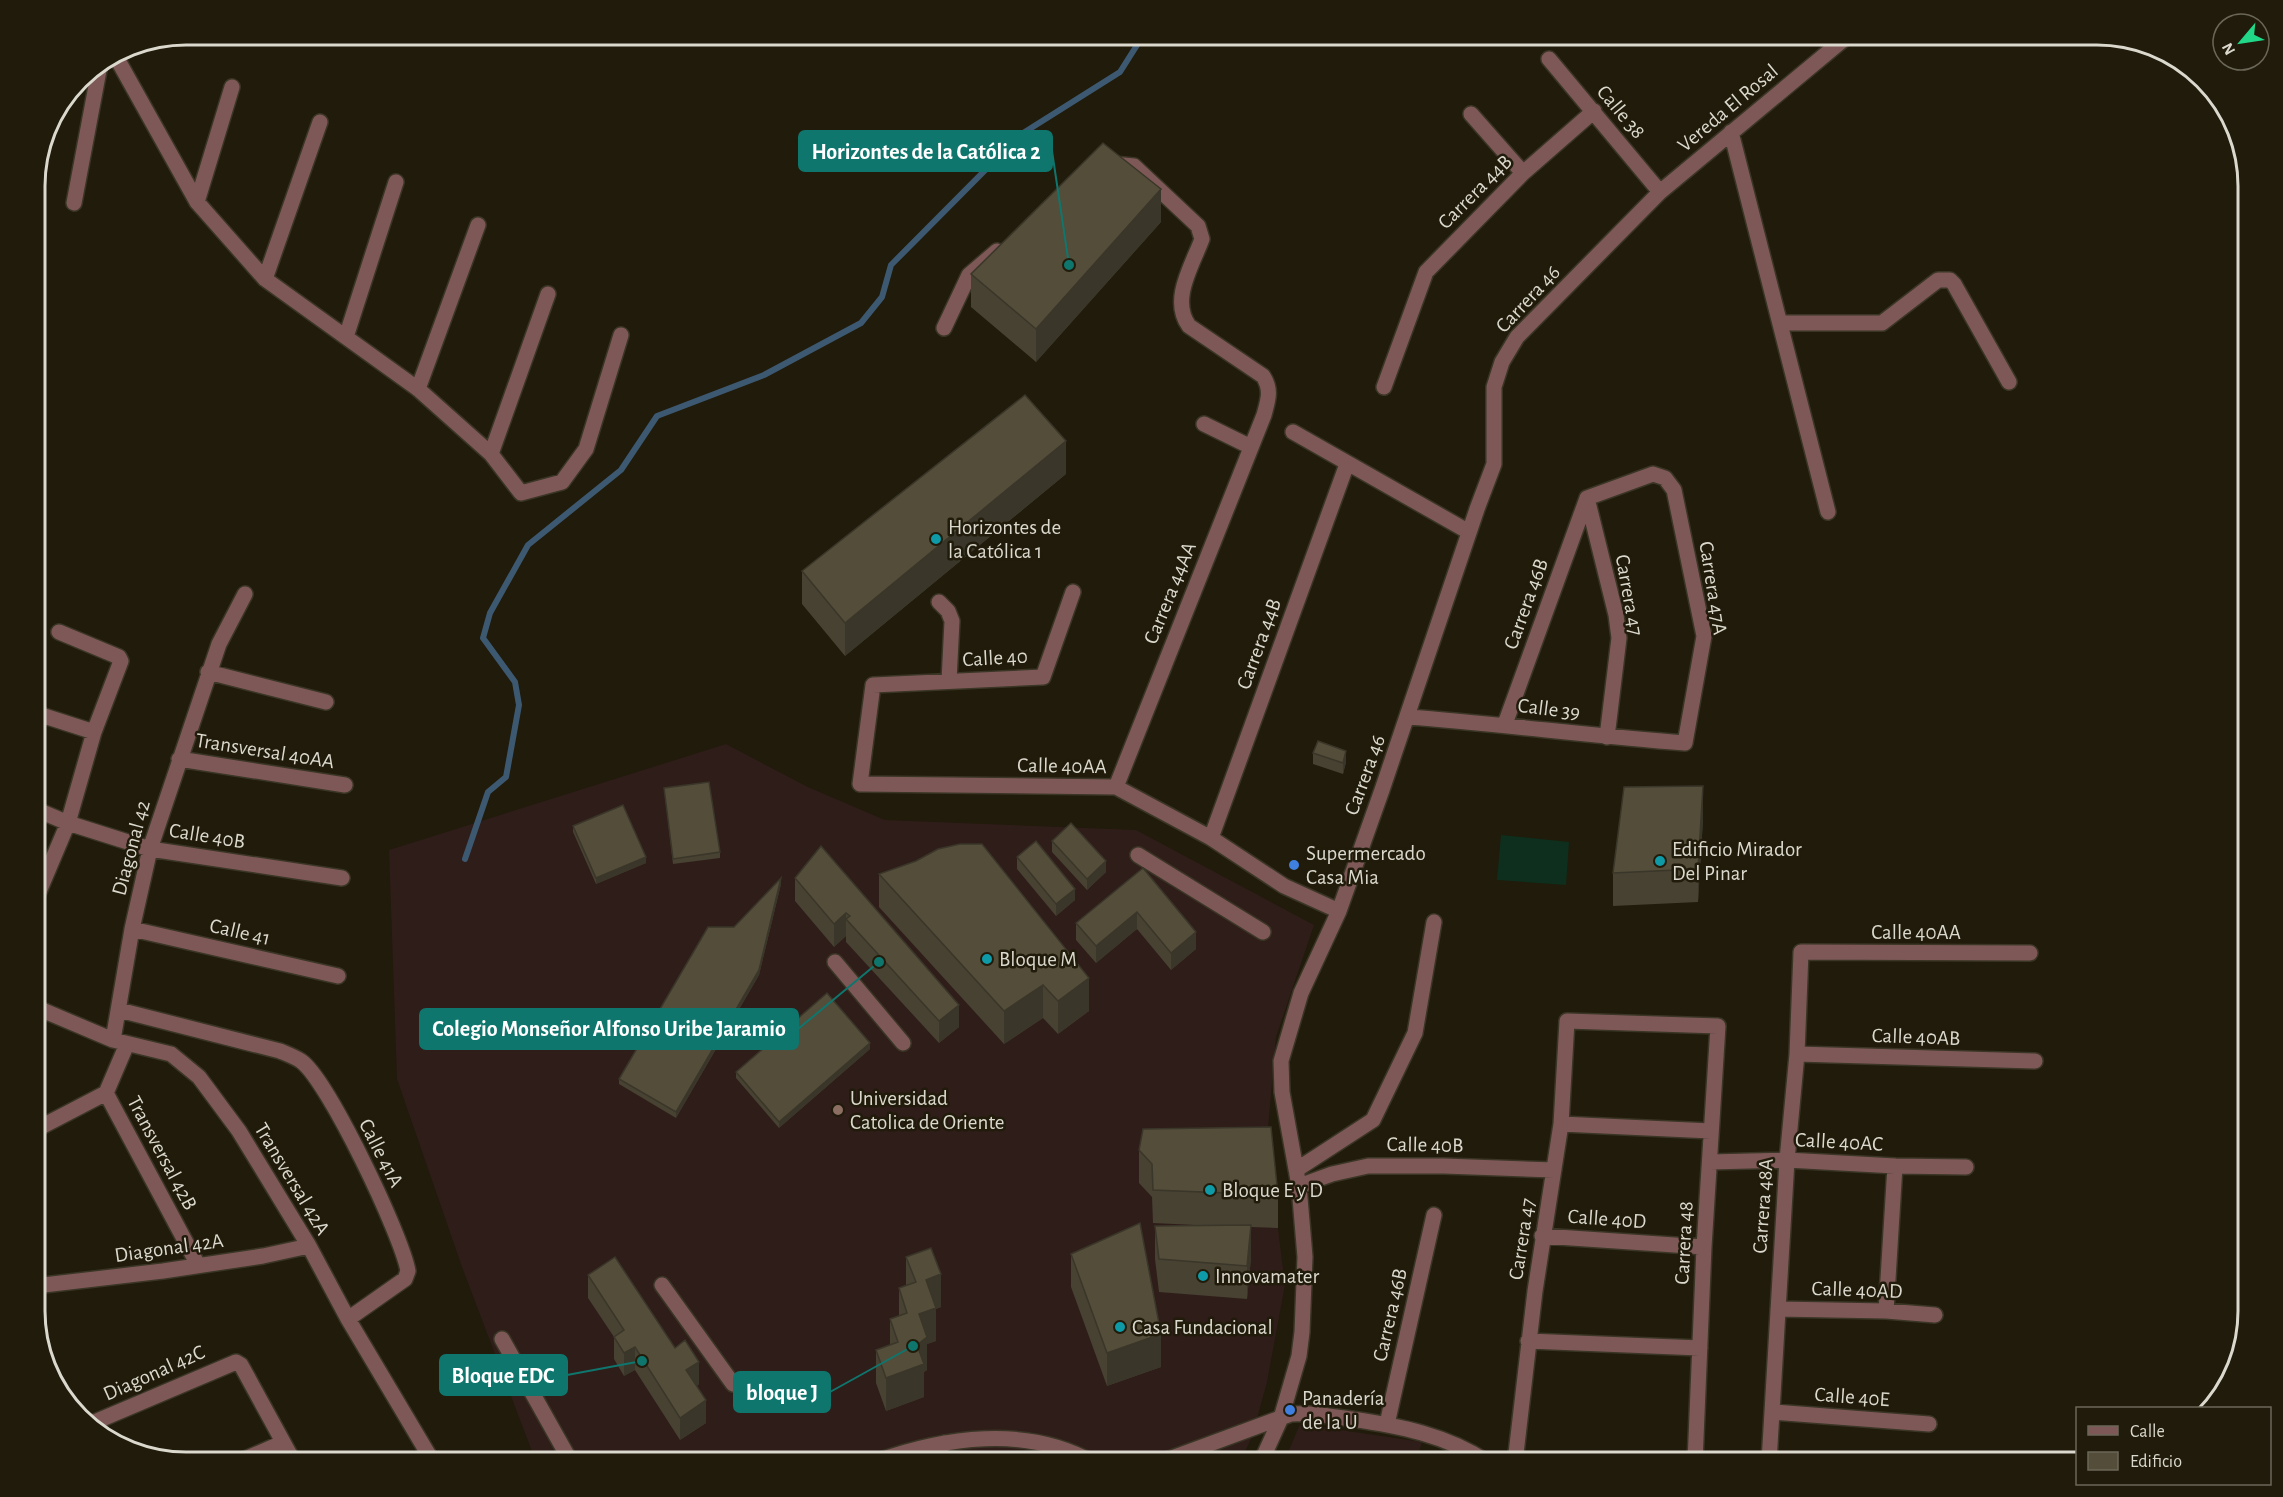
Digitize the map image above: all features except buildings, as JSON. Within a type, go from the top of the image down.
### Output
[{"type":"street","name":"Vereda El Rosal","points":[[1660,192],[1837,45]]},
{"type":"street","name":"Calle 38","points":[[1549,59],[1660,192]]},
{"type":"street","points":[[119,62],[196,202],[265,279],[418,389],[492,454],[521,493],[562,482],[586,449],[621,335]]},
{"type":"street","points":[[74,203],[98,77]]},
{"type":"street","points":[[196,202],[232,87]]},
{"type":"street","name":"Carrera 44B","points":[[1384,387],[1426,272],[1523,173],[1594,111]]},
{"type":"street","points":[[1471,114],[1523,173]]},
{"type":"street","points":[[265,279],[320,122]]},
{"type":"street","points":[[1731,132],[1828,512]]},
{"type":"street","name":"Carrera 44AA","points":[[1096,169],[1117,163],[1134,166],[1198,226],[1202,239],[1181,295],[1180,308],[1184,318],[1190,326],[1263,376],[1269,385],[1270,392],[1264,415],[1116,787]]},
{"type":"street","points":[[346,338],[396,182]]},
{"type":"street","name":"Carrera 46","points":[[1266,1452],[1281,1418],[1299,1356],[1302,1332],[1305,1257],[1299,1186],[1282,1092],[1281,1060],[1301,993],[1339,911],[1494,464],[1494,387],[1502,362],[1517,337],[1660,192]]},
{"type":"street","points":[[418,389],[478,225]]},
{"type":"street","points":[[944,328],[969,275],[1010,239]]},
{"type":"street","points":[[1780,324],[1882,322],[1938,280],[1950,280],[2009,382]]},
{"type":"street","points":[[492,454],[548,294]]},
{"type":"street","points":[[1203,424],[1251,447]]},
{"type":"street","points":[[1293,432],[1469,532]]},
{"type":"street","name":"Carrera 44B","points":[[1211,838],[1347,464]]},
{"type":"street","name":"Carrera 47A","points":[[1587,498],[1653,474],[1665,478],[1674,490],[1704,636],[1684,743]]},
{"type":"street","name":"Carrera 46B","points":[[1505,724],[1587,498]]},
{"type":"street","name":"Carrera 47","points":[[1587,498],[1616,615],[1619,638],[1607,737]]},
{"type":"street","name":"Calle 40","points":[[860,784],[873,685],[1042,676],[1073,592]]},
{"type":"street","name":"Diagonal 42","points":[[106,1093],[120,1042],[119,1010],[132,929],[150,849],[208,672],[219,644],[245,594]]},
{"type":"street","name":"Calle 40","points":[[939,602],[948,611],[952,621],[949,681]]},
{"type":"street","points":[[45,877],[68,823],[94,732],[121,661],[119,657],[59,632]]},
{"type":"street","points":[[208,672],[326,702]]},
{"type":"street","points":[[45,716],[94,732]]},
{"type":"street","name":"Calle 39","points":[[1408,717],[1505,724],[1607,737],[1684,743]]},
{"type":"street","name":"Transversal 40AA","points":[[179,759],[345,785]]},
{"type":"street","name":"Calle 40AA","points":[[860,784],[1116,787],[1211,838],[1284,886],[1339,911]]},
{"type":"street","name":"Calle 40B","points":[[45,813],[68,823],[150,849],[342,878]]},
{"type":"street","points":[[1138,855],[1263,932]]},
{"type":"street","points":[[1296,1170],[1373,1120],[1415,1033],[1434,922]]},
{"type":"street","name":"Calle 41","points":[[132,929],[338,976]]},
{"type":"street","name":"Calle 40AA","points":[[1801,952],[2031,953]]},
{"type":"street","name":"Carrera 48A","points":[[1770,1452],[1787,1160],[1797,1054],[1801,952]]},
{"type":"street","points":[[835,962],[903,1042]]},
{"type":"street","name":"Calle 41A","points":[[119,1010],[280,1051],[302,1061],[317,1078],[330,1098],[390,1218],[407,1262],[408,1271],[405,1279],[348,1319]]},
{"type":"street","name":"Transversal 42A","points":[[45,1011],[120,1042],[171,1054],[199,1077],[239,1131],[309,1246],[348,1319],[428,1452]]},
{"type":"street","name":"Carrera 47","points":[[1516,1452],[1542,1236],[1561,1124],[1567,1021],[1718,1026]]},
{"type":"street","name":"Carrera 48","points":[[1695,1452],[1704,1247],[1718,1026]]},
{"type":"street","name":"Calle 40AB","points":[[1797,1054],[2035,1061]]},
{"type":"street","points":[[45,1125],[106,1093]]},
{"type":"street","name":"Transversal 42B","points":[[106,1093],[198,1265]]},
{"type":"street","points":[[1561,1124],[1711,1131]]},
{"type":"street","name":"Calle 40AC","points":[[1710,1161],[1787,1160],[1966,1167]]},
{"type":"street","name":"Calle 40B","points":[[1299,1186],[1332,1174],[1368,1166],[1554,1170]]},
{"type":"street","points":[[1886,1311],[1895,1166]]},
{"type":"street","name":"Carrera 46B","points":[[1387,1424],[1434,1215]]},
{"type":"street","name":"Calle 40D","points":[[1542,1236],[1704,1247]]},
{"type":"street","name":"Diagonal 42A","points":[[45,1285],[163,1271],[263,1256],[309,1246]]},
{"type":"street","points":[[662,1285],[734,1384]]},
{"type":"street","name":"Calle 40AD","points":[[1778,1309],[1886,1311],[1935,1315]]},
{"type":"street","points":[[502,1339],[565,1452]]},
{"type":"street","points":[[1528,1341],[1700,1348]]},
{"type":"street","name":"Diagonal 42C","points":[[98,1421],[236,1362],[241,1365],[282,1443]]},
{"type":"street","name":"Calle 40E","points":[[1773,1412],[1929,1424]]},
{"type":"street","points":[[1188,1452],[1291,1414],[1309,1413],[1421,1431],[1453,1443],[1469,1452]]},
{"type":"street","points":[[903,1452],[944,1443],[1006,1437],[1075,1452]]},
{"type":"street","points":[[261,1452],[282,1443],[288,1452]]},
{"type":"street","points":[[940,1452],[944,1443]]},
{"type":"shaded area","name":"Universidad Catolica de Oriente","points":[[726,744],[808,787],[885,820],[1136,830],[1314,925],[1276,1037],[1267,1140],[1285,1285],[1267,1382],[1252,1437],[1245,1452],[532,1452],[462,1267],[397,1079],[389,850]]},
{"type":"shaded area","points":[[1300,1424],[1422,1442],[1419,1452],[1288,1452]]},
{"type":"green space","points":[[1501,835],[1569,842],[1566,885],[1497,880]]},
{"type":"waterway","points":[[465,859],[488,792],[506,777],[519,705],[515,682],[483,638],[490,613],[528,545],[621,470],[657,416],[764,375],[861,323],[882,297],[891,265],[1020,135],[1120,72],[1137,45]]},
{"type":"place","name":"Horizontes de la Católica 2","points":[[1069,265]]},
{"type":"place","name":"Horizontes de la Católica 1","points":[[936,539]]},
{"type":"place","name":"Edificio Mirador Del Pinar","points":[[1660,861]]},
{"type":"place","name":"Supermercado Casa Mia","points":[[1294,865]]},
{"type":"place","name":"Bloque M","points":[[987,959]]},
{"type":"place","name":"Colegio Monseñor Alfonso Uribe Jaramio","points":[[879,962]]},
{"type":"place","name":"Universidad Catolica de Oriente","points":[[838,1110]]},
{"type":"place","name":"Bloque E y D","points":[[1210,1190]]},
{"type":"place","name":"Innovamater","points":[[1203,1276]]},
{"type":"place","name":"Casa Fundacional","points":[[1120,1327]]},
{"type":"place","name":"bloque J","points":[[913,1346]]},
{"type":"place","name":"Bloque EDC","points":[[642,1361]]},
{"type":"place","name":"Panadería de la U","points":[[1290,1410]]}]
